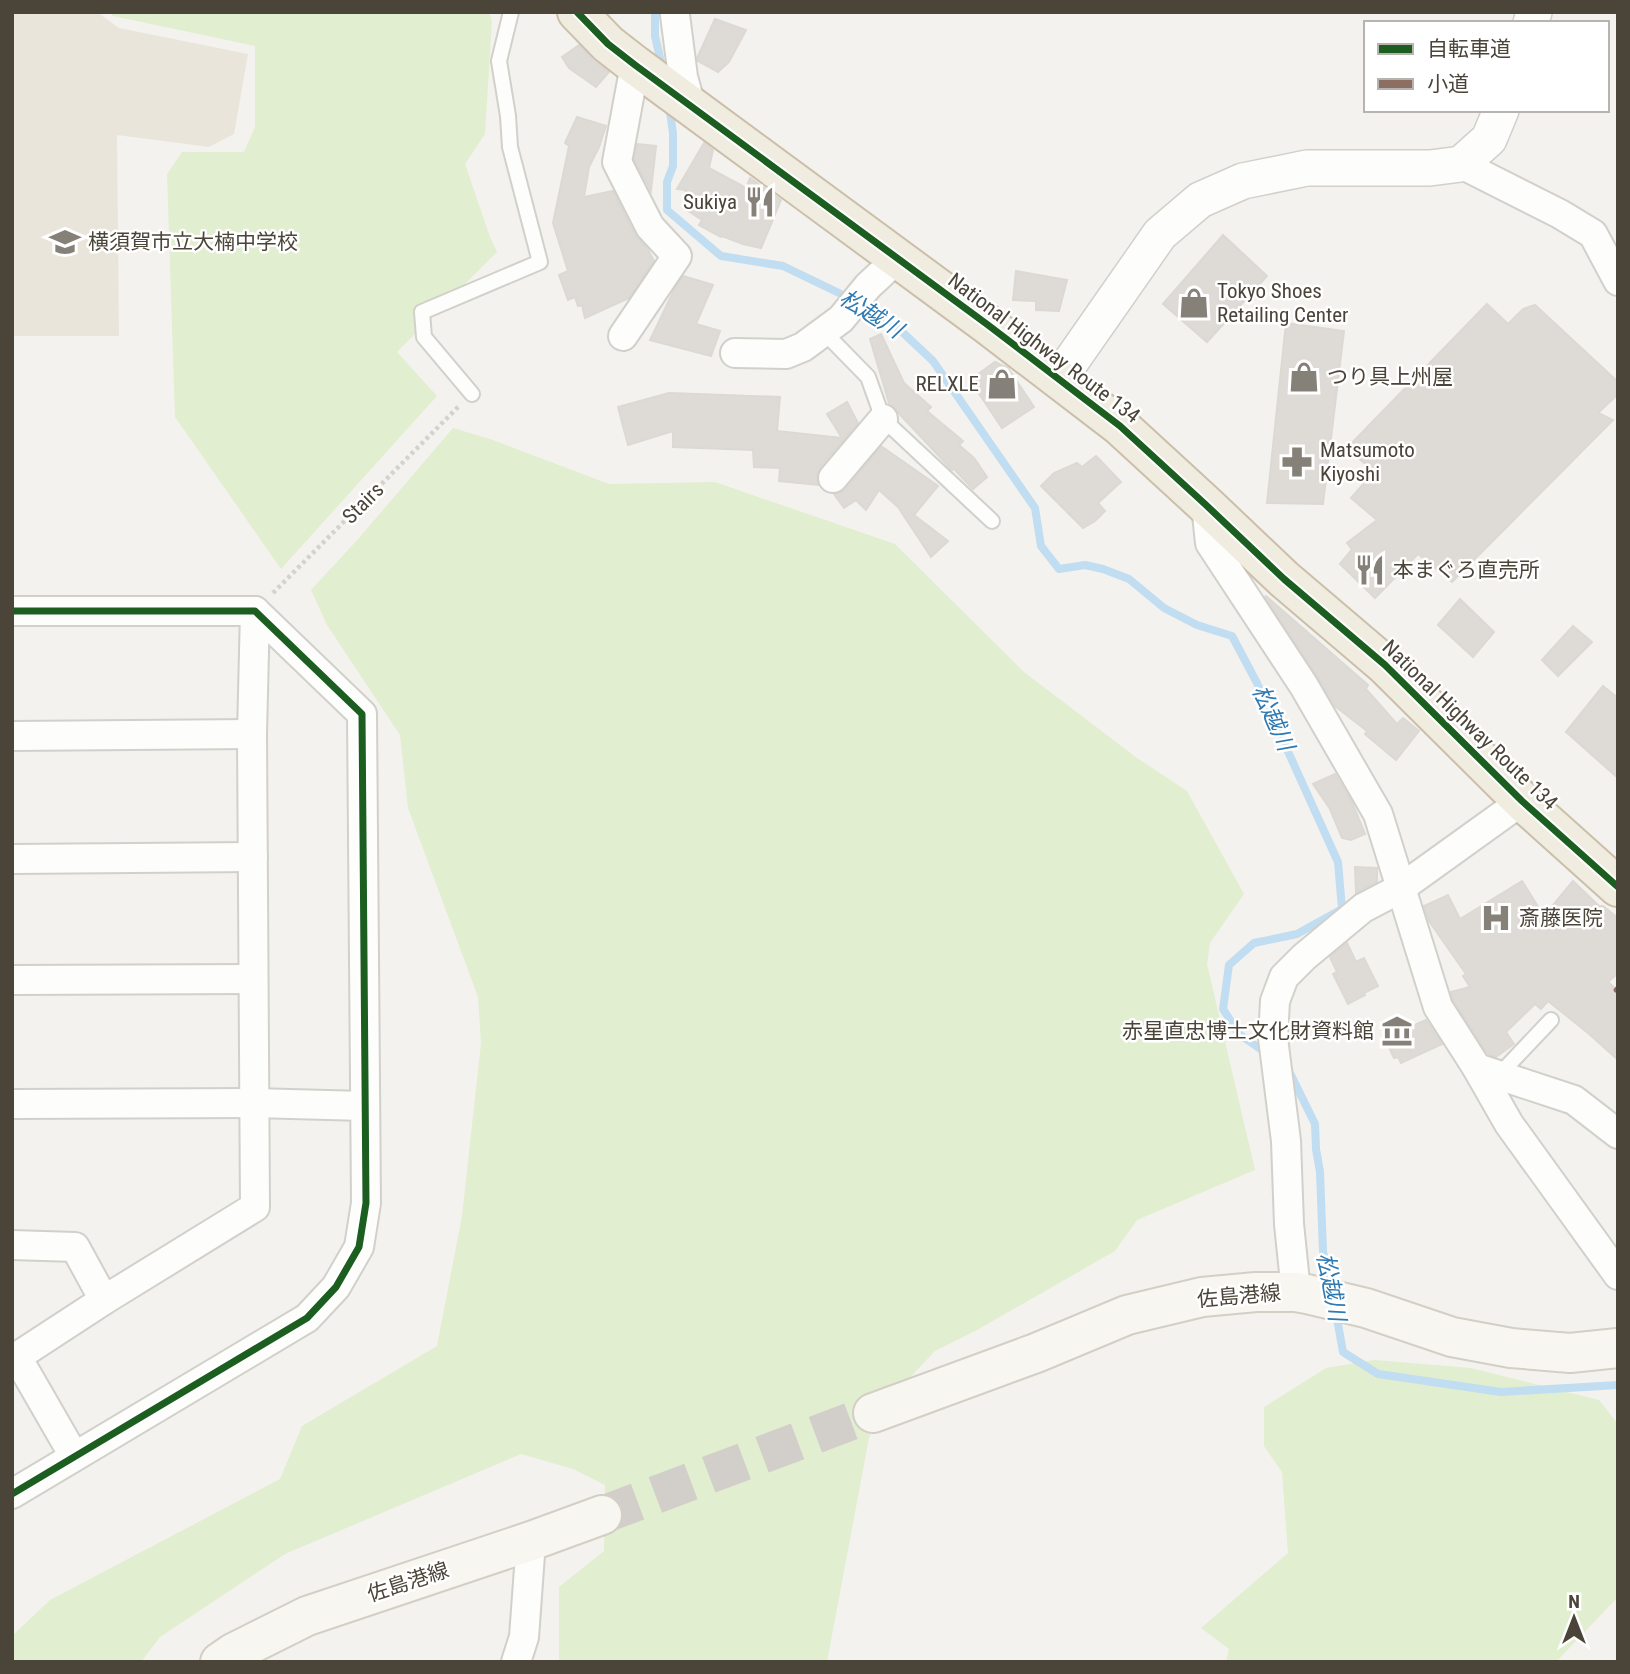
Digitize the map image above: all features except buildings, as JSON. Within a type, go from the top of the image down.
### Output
[{"type":"highway","name":"National Highway Route 134","points":[[577,12],[608,44],[638,67],[988,325],[1120,426],[1284,579],[1385,666],[1522,801],[1618,887]]},
{"type":"main road","name":"佐島港線","points":[[873,1413],[1036,1353],[1126,1315],[1202,1297],[1256,1292],[1301,1293],[1366,1308],[1452,1338],[1511,1348],[1570,1353],[1618,1348]]},
{"type":"main road","name":"佐島港線","points":[[220,1662],[307,1616],[601,1515]]},
{"type":"street","points":[[674,15],[688,104]]},
{"type":"street","points":[[623,336],[677,256],[650,227],[617,162],[638,67]]},
{"type":"street","points":[[1058,380],[1160,234],[1200,200],[1243,181],[1307,168],[1430,169],[1461,164],[1489,139],[1500,112]]},
{"type":"street","points":[[1461,164],[1560,214],[1593,234],[1618,281]]},
{"type":"street","points":[[735,353],[786,354],[803,347],[832,325],[897,259]]},
{"type":"street","points":[[832,478],[883,419]]},
{"type":"street","points":[[1206,505],[1210,543],[1304,686],[1378,814],[1438,1007],[1488,1072],[1509,1124],[1618,1275]]},
{"type":"street","points":[[12,611],[255,611],[362,714],[366,1203],[359,1247],[336,1287],[307,1318],[12,1494]]},
{"type":"street","points":[[74,1457],[15,1359],[104,1300],[255,1207],[252,734],[255,611]]},
{"type":"street","points":[[12,736],[252,734]]},
{"type":"street","points":[[1301,1293],[1289,1224],[1286,1141],[1273,1038],[1275,1001],[1284,977],[1363,908],[1401,888],[1522,801]]},
{"type":"street","points":[[12,859],[253,857]]},
{"type":"street","points":[[12,980],[253,979]]},
{"type":"street","points":[[1488,1072],[1574,1100],[1618,1133]]},
{"type":"street","points":[[12,1104],[253,1103],[364,1107]]},
{"type":"street","points":[[12,1245],[75,1247],[104,1300]]},
{"type":"street","points":[[516,1662],[524,1637],[531,1541]]},
{"type":"lane","points":[[472,394],[424,337],[422,312],[540,262],[510,147],[499,61],[511,12]]},
{"type":"lane","points":[[832,325],[868,377],[883,419],[992,520]]},
{"type":"lane","points":[[1488,1072],[1551,1020]]},
{"type":"shaded area","name":"横須賀市立大楠中学校","points":[[12,12],[97,12],[119,28],[248,54],[234,134],[209,147],[117,135],[119,336],[12,336]]},
{"type":"green space","points":[[110,12],[489,12],[492,21],[485,134],[465,164],[497,252],[397,352],[437,396],[281,569],[175,417],[167,174],[182,152],[244,152],[255,127],[255,46],[113,16]]},
{"type":"green space","points":[[453,428],[493,440],[609,484],[715,482],[895,544],[1024,672],[1137,758],[1187,791],[1244,894],[1210,943],[1207,964],[1255,1170],[1137,1220],[1115,1251],[935,1351],[882,1407],[869,1438],[827,1662],[559,1662],[559,1587],[604,1551],[605,1485],[573,1469],[521,1454],[285,1554],[160,1637],[141,1662],[12,1662],[12,1636],[50,1600],[280,1479],[302,1426],[437,1346],[462,1216],[481,1043],[478,997],[408,808],[400,735],[327,625],[311,590]]},
{"type":"green space","points":[[1374,1360],[1471,1368],[1599,1400],[1618,1424],[1618,1597],[1556,1662],[1226,1662],[1229,1649],[1201,1628],[1288,1553],[1282,1472],[1264,1446],[1264,1407],[1326,1368]]},
{"type":"waterway","name":"松越川","points":[[655,12],[655,36],[663,71]]},
{"type":"waterway","name":"松越川","points":[[669,105],[673,133],[673,166],[667,182],[667,210],[721,256],[783,266],[870,308],[899,329],[933,361],[1035,508],[1041,546],[1059,569],[1085,565],[1129,579],[1164,608],[1197,625],[1232,636],[1257,683],[1338,862],[1342,909],[1297,934],[1254,943],[1229,965],[1223,1009],[1239,1034],[1269,1055]]},
{"type":"waterway","name":"松越川","points":[[1288,1069],[1315,1124],[1323,1251],[1331,1290]]},
{"type":"waterway","name":"松越川","points":[[1336,1313],[1343,1352],[1378,1374],[1501,1392],[1618,1385]]},
{"type":"tunnel","points":[[602,1515],[873,1413]]},
{"type":"marked path","points":[[1618,988],[1618,991]]},
{"type":"cycle path","points":[[577,12],[608,44],[635,65],[988,325],[1120,426],[1284,579],[1385,665],[1522,801],[1618,887]]},
{"type":"cycle path","points":[[12,611],[255,611],[362,714],[366,1203],[359,1247],[336,1287],[307,1318],[12,1494]]},
{"type":"place","name":"Sukiya","points":[[760,202]]},
{"type":"place","name":"横須賀市立大楠中学校","points":[[65,242]]},
{"type":"place","name":"Tokyo Shoes Retailing Center","points":[[1194,303]]},
{"type":"place","name":"つり具上州屋","points":[[1304,377]]},
{"type":"place","name":"RELXLE","points":[[1002,384]]},
{"type":"place","name":"Matsumoto Kiyoshi","points":[[1297,462]]},
{"type":"place","name":"本まぐろ直売所","points":[[1370,570]]},
{"type":"place","name":"斎藤医院","points":[[1496,918]]},
{"type":"place","name":"赤星直忠博士文化財資料館","points":[[1397,1031]]}]
